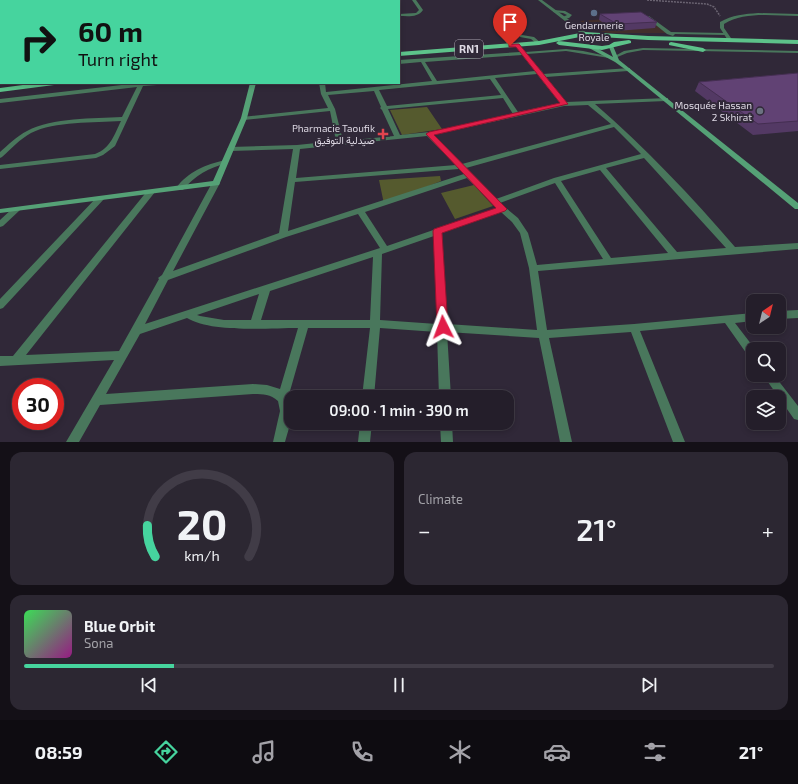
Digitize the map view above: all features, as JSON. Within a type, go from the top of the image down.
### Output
[{"type":"main road","name":"RN1","points":[[400,54],[539,43],[585,34],[678,40],[798,42]]},
{"type":"main road","points":[[601,35],[611,39],[612,45]]},
{"type":"main road","points":[[577,36],[575,38],[577,42],[588,47]]},
{"type":"main road","name":"RN1","points":[[539,43],[588,47],[659,39]]},
{"type":"main road","points":[[650,40],[703,50]]},
{"type":"main road","points":[[0,90],[46,84]]},
{"type":"street","points":[[400,15],[417,14],[420,12],[421,10],[414,0]]},
{"type":"street","points":[[540,0],[585,34]]},
{"type":"street","points":[[644,14],[678,40]]},
{"type":"street","points":[[730,41],[721,25],[724,21],[739,16],[798,15]]},
{"type":"street","points":[[669,33],[725,34]]},
{"type":"street","points":[[522,36],[532,38],[539,43]]},
{"type":"street","points":[[511,37],[506,39],[525,53],[564,104]]},
{"type":"street","points":[[612,45],[614,58]]},
{"type":"street","points":[[588,47],[614,58],[798,207]]},
{"type":"street","points":[[400,62],[572,50],[614,58],[636,49],[798,52]]},
{"type":"street","points":[[422,60],[436,82]]},
{"type":"street","points":[[324,94],[492,77],[628,69]]},
{"type":"street","points":[[492,77],[517,115]]},
{"type":"street","points":[[0,102],[141,84]]},
{"type":"street","points":[[0,167],[96,156],[105,151],[112,146],[141,84]]},
{"type":"street","points":[[72,442],[136,331],[163,278],[216,183],[244,118],[254,84]]},
{"type":"street","points":[[322,84],[324,94],[332,109],[340,143]]},
{"type":"street","points":[[376,89],[398,138]]},
{"type":"street","points":[[384,108],[504,96]]},
{"type":"street","points":[[230,149],[297,147],[398,138],[429,134],[564,104],[666,99]]},
{"type":"street","points":[[590,102],[616,124],[646,155],[732,249]]},
{"type":"street","points":[[244,118],[332,109]]},
{"type":"street","points":[[0,156],[22,136],[33,130],[46,126],[124,119]]},
{"type":"street","points":[[292,180],[461,167],[616,124]]},
{"type":"street","points":[[429,134],[468,175],[521,226],[533,268],[544,334],[566,442]]},
{"type":"street","points":[[283,235],[297,147]]},
{"type":"street","points":[[495,202],[557,180],[646,155]]},
{"type":"street","points":[[180,188],[185,181],[200,170],[225,162]]},
{"type":"street","points":[[602,168],[675,256]]},
{"type":"street","points":[[163,278],[283,235],[468,175]]},
{"type":"street","points":[[557,180],[609,262]]},
{"type":"street","points":[[0,211],[216,183]]},
{"type":"street","points":[[15,360],[151,192]]},
{"type":"street","points":[[0,305],[100,199]]},
{"type":"street","points":[[136,331],[381,251],[502,209]]},
{"type":"street","points":[[0,224],[16,210]]},
{"type":"street","points":[[360,211],[381,251],[369,390]]},
{"type":"street","points":[[438,231],[445,390]]},
{"type":"street","points":[[533,268],[675,256],[732,249],[798,246]]},
{"type":"street","points":[[255,324],[266,288]]},
{"type":"street","points":[[188,314],[198,320],[211,323],[375,324],[544,334],[634,328],[746,318]]},
{"type":"street","points":[[786,315],[798,314]]},
{"type":"street","points":[[727,319],[746,345]]},
{"type":"street","points":[[283,397],[304,324]]},
{"type":"street","points":[[634,328],[679,442]]},
{"type":"street","points":[[0,362],[122,355]]},
{"type":"street","points":[[773,382],[798,415]]},
{"type":"street","points":[[96,400],[253,388],[276,391],[283,397],[286,407],[279,442]]},
{"type":"street","points":[[364,442],[365,430]]},
{"type":"street","points":[[446,430],[447,442]]},
{"type":"path","points":[[647,0],[706,4],[714,7],[716,12],[724,21]]},
{"type":"shaded area","points":[[642,16],[667,33],[608,33],[592,29],[580,21]]},
{"type":"green space","points":[[427,107],[442,129],[402,135],[390,110]]},
{"type":"green space","points":[[440,176],[441,181],[384,204],[379,180]]},
{"type":"green space","points":[[474,185],[493,206],[455,219],[441,193]]},
{"type":"building","points":[[641,12],[657,22],[617,24],[600,14]]},
{"type":"building","name":"Mosquée Hassan 2 Skhirat","points":[[798,73],[798,121],[758,124],[699,82]]},
{"type":"place","name":"Gendarmerie Royale","points":[[594,13]]},
{"type":"place","name":"Mosquée Hassan 2 Skhirat","points":[[760,111]]},
{"type":"place","name":"Pharmacie Taoufik صيدلية التوفيق","points":[[383,134]]},
{"type":"route","points":[[443,327],[438,231],[502,209],[429,134],[564,104],[525,53],[517,45],[510,46]]}]
